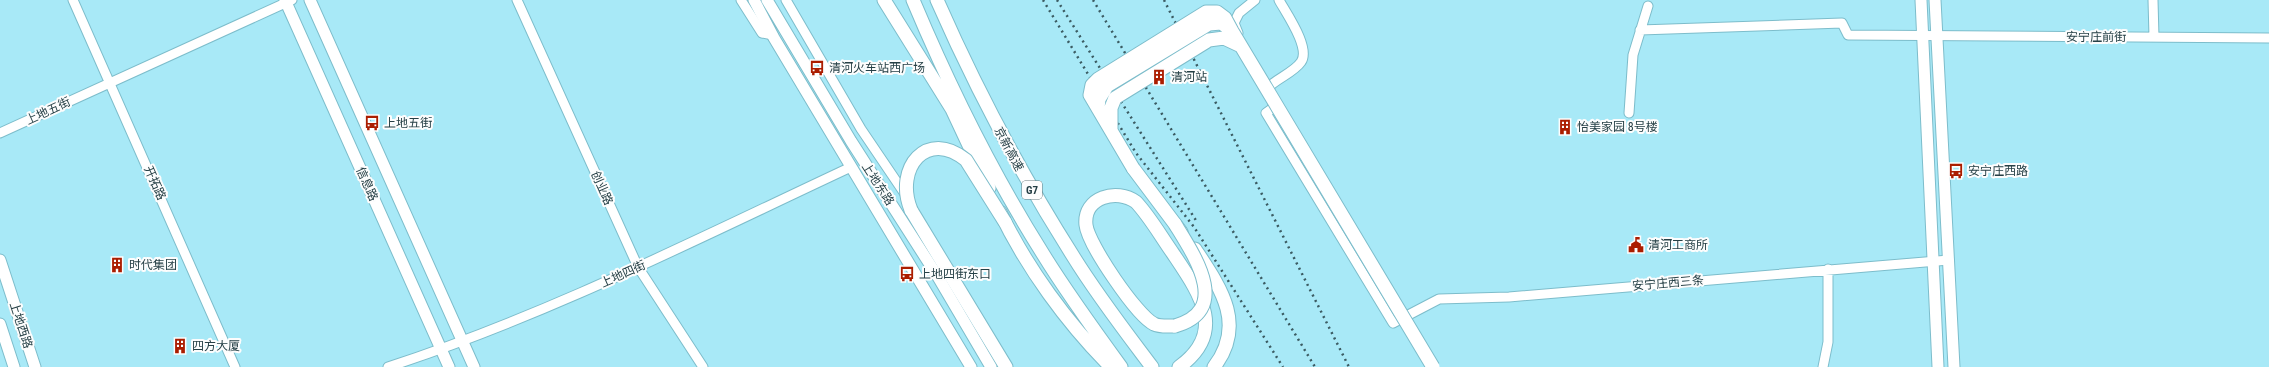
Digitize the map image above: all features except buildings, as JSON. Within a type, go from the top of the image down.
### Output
[{"type":"highway","points":[[884,0],[952,110],[1005,222]]},
{"type":"highway","name":"京新高速","points":[[913,0],[959,104],[996,174],[1043,254],[1121,367]]},
{"type":"highway","name":"京新高速","points":[[937,0],[997,126],[1026,181],[1073,258],[1152,367]]},
{"type":"highway","points":[[1214,367],[1224,354],[1229,338],[1230,325],[1227,305],[1218,283],[1133,168],[1090,95],[1090,90],[1098,79],[1206,12],[1217,12],[1225,18],[1433,367]]},
{"type":"highway","points":[[1112,131],[1111,108],[1115,98],[1209,40],[1224,38],[1241,46]]},
{"type":"highway","points":[[1006,367],[911,210],[906,197],[908,170],[913,162],[929,151],[937,149],[958,154],[966,160],[1050,295],[1094,350],[1111,367]]},
{"type":"highway","points":[[1175,224],[1192,252],[1202,273],[1205,288],[1205,298],[1194,318],[1175,326],[1155,325],[1138,311],[1091,242],[1086,224],[1087,218],[1094,203],[1102,198],[1120,194],[1129,197],[1136,202],[1198,292],[1205,317],[1204,339],[1191,358],[1179,367]]},
{"type":"main road","name":"信息路","points":[[310,0],[474,367]]},
{"type":"main road","name":"上地东路","points":[[754,0],[773,35],[970,367]]},
{"type":"main road","name":"上地东路","points":[[767,0],[851,141],[938,277],[991,367]]},
{"type":"main road","points":[[1921,0],[1938,367]]},
{"type":"main road","points":[[1935,0],[1954,367]]},
{"type":"main road","name":"信息路","points":[[288,1],[449,367]]},
{"type":"main road","name":"上地西路","points":[[0,260],[34,367]]},
{"type":"main road","name":"上地西路","points":[[0,324],[14,367]]},
{"type":"street","name":"开拓路","points":[[73,0],[235,367]]},
{"type":"street","name":"创业路","points":[[517,0],[638,267],[703,367]]},
{"type":"street","points":[[741,0],[762,33],[773,35]]},
{"type":"street","points":[[786,0],[861,129],[888,166],[1010,367]]},
{"type":"street","points":[[1255,0],[1239,13],[1234,23],[1237,32],[1270,85],[1301,63],[1304,55],[1300,39],[1279,0]]},
{"type":"street","points":[[2152,0],[2154,37]]},
{"type":"street","name":"上地五街","points":[[0,133],[288,1]]},
{"type":"street","points":[[1628,113],[1633,55],[1648,6]]},
{"type":"street","name":"安宁庄前街","points":[[1640,30],[1842,23],[1848,35],[2269,38]]},
{"type":"street","name":"安宁庄西三条","points":[[1270,85],[1273,108],[1266,113],[1393,323],[1439,300],[1509,297],[1949,260]]},
{"type":"street","name":"上地四街","points":[[388,367],[463,342],[638,267],[851,167]]},
{"type":"street","points":[[1823,367],[1828,342],[1828,269]]},
{"type":"railway","points":[[1043,0],[1136,153],[1194,227],[1283,367]]},
{"type":"railway","points":[[1057,0],[1197,222]]},
{"type":"railway","points":[[1093,0],[1315,367]]},
{"type":"railway","points":[[1164,0],[1349,367]]},
{"type":"place","name":"清河火车站西广场","points":[[817,68]]},
{"type":"place","name":"清河站","points":[[1159,77]]},
{"type":"place","name":"上地五街","points":[[372,123]]},
{"type":"place","name":"怡美家园 8号楼","points":[[1565,127]]},
{"type":"place","name":"安宁庄西路","points":[[1956,171]]},
{"type":"place","name":"清河工商所","points":[[1636,245]]},
{"type":"place","name":"时代集团","points":[[117,265]]},
{"type":"place","name":"上地四街东口","points":[[907,274]]},
{"type":"place","name":"四方大厦","points":[[180,346]]}]
